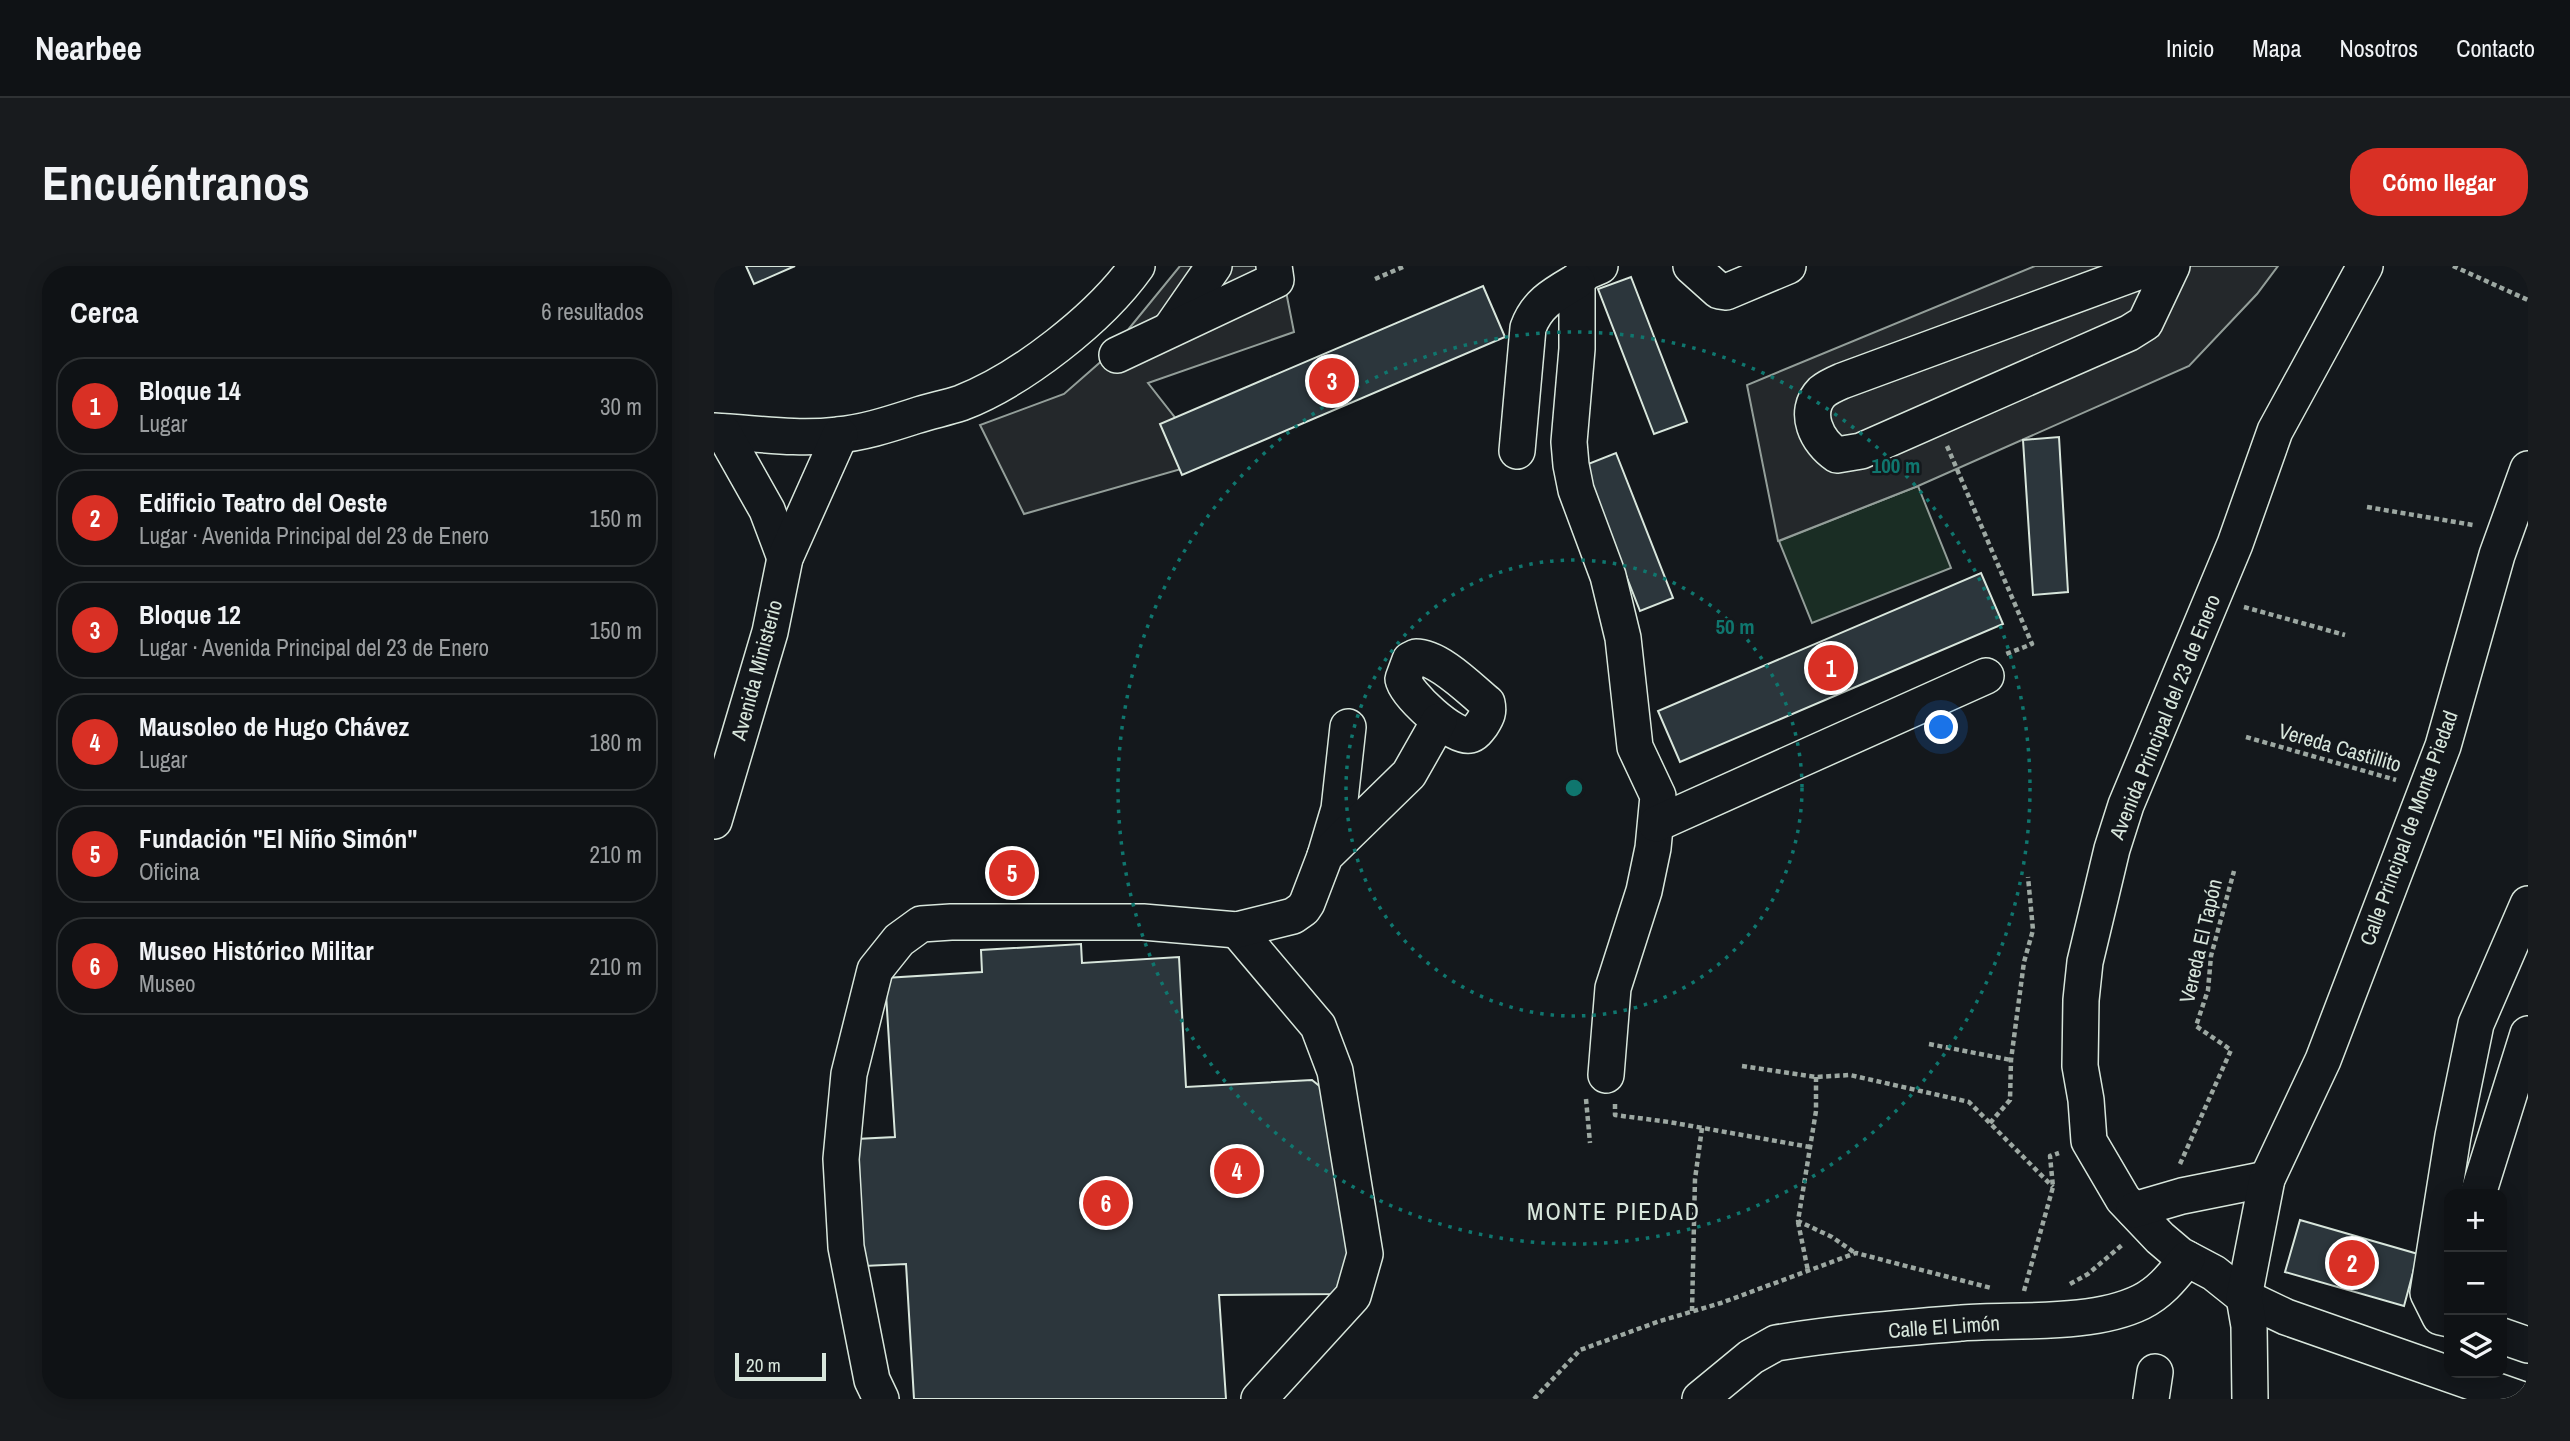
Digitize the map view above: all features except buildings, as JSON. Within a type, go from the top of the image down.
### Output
[{"type":"street","points":[[719,432],[783,437],[840,435],[891,424],[960,403],[1003,383],[1060,342],[1093,314],[1137,266]]},
{"type":"street","points":[[1169,331],[1214,266]]},
{"type":"street","points":[[1117,355],[1276,280],[1274,266]]},
{"type":"street","points":[[1691,266],[1719,291],[1726,292],[1788,266]]},
{"type":"street","points":[[2154,266],[1842,380],[1824,390],[1813,407],[1817,434],[1826,448],[1837,455],[1861,451],[2129,333],[2145,323],[2172,266]]},
{"type":"street","name":"Avenida Principal del 23 de Enero","points":[[2365,266],[2275,431],[2235,544],[2126,805],[2112,849],[2090,940],[2081,1000],[2080,1066],[2089,1141],[2123,1199],[2160,1238],[2187,1259],[2214,1273],[2244,1297],[2286,1317],[2520,1399]]},
{"type":"street","points":[[1517,451],[1528,328],[1544,301],[1589,273]]},
{"type":"street","points":[[1589,273],[1577,349],[1569,442],[1571,465],[1576,490],[1611,589],[1623,638],[1635,747],[1658,796],[1656,824],[1644,891],[1613,988],[1606,1075]]},
{"type":"street","points":[[719,432],[767,510],[785,558]]},
{"type":"street","name":"Avenida Ministerio","points":[[714,821],[770,632],[785,558],[840,435]]},
{"type":"street","name":"Calle Principal de Monte Piedad","points":[[2250,1399],[2249,1326],[2244,1297],[2267,1179],[2323,1060],[2444,746],[2506,531],[2528,470]]},
{"type":"street","points":[[1656,824],[1990,668]]},
{"type":"street","points":[[1325,856],[1409,774],[1439,721]]},
{"type":"street","points":[[881,1399],[872,1380],[846,1247],[841,1159],[849,1074],[875,970],[899,940],[921,924],[1143,922],[1237,930],[1293,916],[1303,909],[1325,856],[1339,808],[1348,727]]},
{"type":"street","points":[[2442,1304],[2453,1136],[2476,1024],[2528,905]]},
{"type":"street","points":[[1237,930],[1318,1026],[1328,1048],[1335,1071],[1365,1254],[1353,1296],[1259,1399]]},
{"type":"street","points":[[2480,1189],[2528,1034]]},
{"type":"street","points":[[2141,1217],[2182,1196],[2267,1179]]},
{"type":"street","name":"Calle El Limón","points":[[1700,1399],[1751,1357],[1776,1343],[1963,1323],[2051,1320],[2102,1314],[2139,1303],[2160,1291],[2187,1259]]},
{"type":"street","points":[[2507,1338],[2528,1345]]},
{"type":"path","points":[[1375,279],[1405,266]]},
{"type":"path","points":[[2453,266],[2528,300]]},
{"type":"path","points":[[1935,419],[2032,644],[1990,668]]},
{"type":"path","points":[[2367,507],[2506,531]]},
{"type":"path","points":[[2212,598],[2345,635]]},
{"type":"path","name":"Vereda Castillito","points":[[2246,737],[2426,789]]},
{"type":"path","name":"Vereda El Tapón","points":[[2182,1196],[2180,1160],[2231,1050],[2196,1026],[2208,990],[2211,957],[2234,871]]},
{"type":"path","points":[[1990,1123],[2010,1100],[2011,1060],[2024,962],[2033,930],[2028,877]]},
{"type":"path","points":[[1929,1044],[2011,1060]]},
{"type":"path","points":[[1742,1066],[1816,1077],[1850,1075],[1969,1102],[2053,1187]]},
{"type":"path","points":[[1606,1075],[1617,1083],[1615,1115],[1810,1147]]},
{"type":"path","points":[[1808,1271],[1798,1221],[1816,1111],[1816,1077]]},
{"type":"path","points":[[1692,1311],[1695,1180],[1702,1128]]},
{"type":"path","points":[[2034,1294],[2022,1295],[2053,1187],[2050,1156],[2089,1141]]},
{"type":"path","points":[[2068,1286],[2088,1274],[2141,1217]]},
{"type":"path","points":[[1798,1221],[1832,1237],[1856,1253],[1996,1289]]},
{"type":"path","points":[[1534,1399],[1580,1350],[1856,1253]]},
{"type":"green space","points":[[1918,486],[1951,568],[1812,623],[1779,541]]},
{"type":"shaded area","points":[[1180,266],[1281,266],[1294,332],[1148,383],[1209,461],[1024,514],[980,425],[1064,394],[1105,358]]},
{"type":"shaded area","points":[[2035,266],[2278,266],[2257,294],[2189,366],[1918,486],[1778,541],[1747,385]]},
{"type":"place","name":"Bloque 12","points":[[1332,381]]},
{"type":"place","name":"Bloque 14","points":[[1831,668]]},
{"type":"place","name":"Fundación \"El Niño Simón\"","points":[[1012,873]]},
{"type":"place","name":"Mausoleo de Hugo Chávez","points":[[1237,1171]]},
{"type":"place","name":"Museo Histórico Militar","points":[[1106,1203]]},
{"type":"place","name":"Edificio Teatro del Oeste","points":[[2352,1263]]},
{"type":"district","name":"MONTE PIEDAD","points":[[1614,1212]]}]
